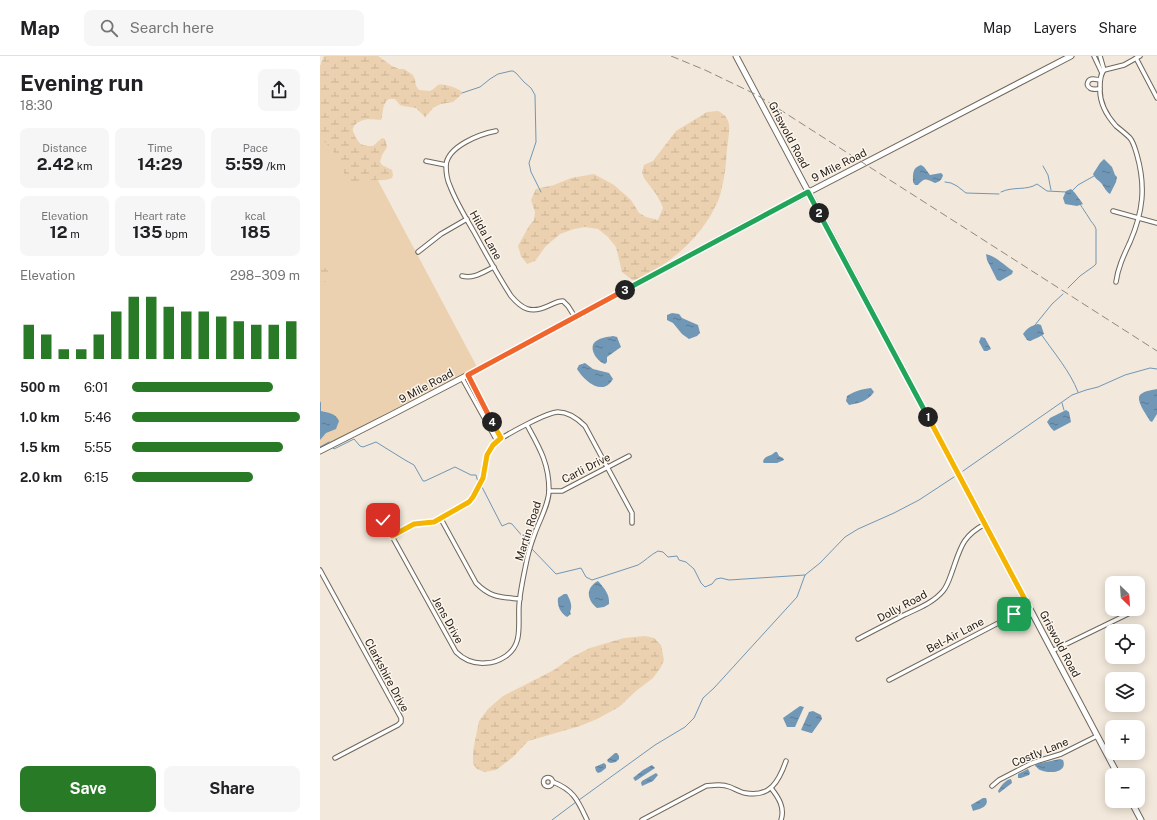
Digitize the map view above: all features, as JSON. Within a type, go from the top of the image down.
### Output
[{"type":"street","name":"Griswold Road","points":[[736,56],[986,524],[1114,768]]},
{"type":"street","name":"9 Mile Road","points":[[320,451],[468,375],[808,192],[1071,56]]},
{"type":"street","points":[[1094,56],[1103,71]]},
{"type":"street","points":[[1100,56],[1103,71],[1100,80],[1102,104],[1110,119],[1130,138],[1140,166],[1142,183],[1142,198],[1139,219],[1118,269],[1116,282]]},
{"type":"street","points":[[1103,71],[1124,65],[1138,57],[1157,98]]},
{"type":"street","points":[[1100,80],[1093,79],[1088,81],[1088,87],[1090,89],[1100,89]]},
{"type":"street","points":[[426,161],[446,165],[448,159],[457,148],[480,135],[496,131]]},
{"type":"street","name":"Hilda Lane","points":[[446,165],[450,187],[511,296],[518,304],[533,310],[540,309],[558,301],[563,301],[567,304],[574,317]]},
{"type":"street","points":[[1113,211],[1157,223]]},
{"type":"street","points":[[418,252],[441,234],[467,219]]},
{"type":"street","points":[[462,276],[468,278],[475,277],[494,267]]},
{"type":"street","points":[[468,375],[501,438]]},
{"type":"street","points":[[462,378],[497,441]]},
{"type":"street","points":[[392,536],[414,524],[434,522],[441,519],[469,502],[483,478],[487,455],[493,445],[501,438],[546,414],[558,412],[570,414],[585,426],[632,513],[632,523]]},
{"type":"street","name":"Martin Road","points":[[520,599],[527,558],[545,510],[549,491],[548,475],[544,458],[527,424]]},
{"type":"street","name":"Carli Drive","points":[[549,491],[562,491],[629,456]]},
{"type":"street","name":"Jens Drive","points":[[381,506],[383,520],[452,646],[456,652],[466,660],[492,663],[502,659],[511,652],[518,638],[520,599]]},
{"type":"street","points":[[441,519],[476,582],[492,595],[520,599]]},
{"type":"street","name":"Dolly Road","points":[[858,639],[922,606],[940,594],[949,582],[960,548],[964,541],[972,532],[986,524]]},
{"type":"street","name":"Clarkshire Drive","points":[[320,570],[401,718],[400,724],[335,758]]},
{"type":"street","name":"Bel-Air Lane","points":[[889,680],[1029,607]]},
{"type":"street","points":[[1052,651],[1124,616]]},
{"type":"street","name":"Costly Lane","points":[[992,786],[999,780],[1030,764],[1061,754],[1097,736]]},
{"type":"street","points":[[642,820],[706,786],[717,784],[730,787],[744,793],[754,794],[766,791],[771,788],[778,779],[786,760]]},
{"type":"street","points":[[553,782],[569,790],[577,800],[588,820]]},
{"type":"street","points":[[771,788],[781,805],[783,814],[781,820]]},
{"type":"street","points":[[1135,808],[1141,820]]},
{"type":"green space","points":[[324,56],[378,56],[392,66],[399,69],[404,69],[413,75],[416,86],[419,90],[430,91],[438,85],[443,85],[459,90],[462,94],[453,102],[434,107],[425,117],[416,108],[400,105],[395,99],[389,99],[385,103],[381,120],[371,119],[357,123],[353,127],[353,133],[362,145],[373,146],[382,138],[385,139],[387,147],[380,162],[382,165],[392,170],[393,175],[392,178],[387,180],[371,180],[355,184],[351,183],[342,170],[333,151],[320,137],[320,66]]},
{"type":"green space","points":[[320,66],[376,177],[477,367],[320,448]]},
{"type":"green space","points":[[718,111],[727,118],[729,123],[725,170],[719,200],[697,235],[678,253],[658,268],[635,281],[622,272],[616,247],[608,237],[598,229],[585,227],[560,234],[546,246],[535,261],[527,264],[521,256],[518,246],[534,220],[535,212],[531,200],[536,189],[554,185],[571,178],[594,174],[614,185],[631,200],[639,213],[646,217],[658,220],[663,208],[656,194],[644,178],[642,172],[644,165],[653,161],[676,131],[707,112]]},
{"type":"green space","points":[[320,266],[327,269],[330,275],[325,282],[320,284]]},
{"type":"green space","points":[[645,636],[654,638],[661,645],[664,660],[653,678],[619,707],[580,726],[528,741],[513,757],[496,770],[484,772],[477,769],[473,764],[473,751],[479,721],[488,709],[503,696],[554,670],[572,657],[590,648],[624,638]]},
{"type":"water","points":[[1104,159],[1112,167],[1117,177],[1110,194],[1093,174]]},
{"type":"water","points":[[921,165],[930,175],[941,173],[943,175],[941,179],[935,183],[924,180],[918,185],[915,185],[913,182],[914,172],[918,166]]},
{"type":"water","points":[[1071,189],[1083,204],[1077,206],[1065,204],[1063,198],[1066,191]]},
{"type":"water","points":[[986,254],[997,259],[1013,271],[1012,274],[1000,281],[997,280],[987,260]]},
{"type":"water","points":[[672,313],[679,314],[682,318],[698,325],[700,333],[689,339],[682,334],[673,323],[667,320],[667,315]]},
{"type":"water","points":[[1038,324],[1041,325],[1044,334],[1030,341],[1027,340],[1023,334],[1029,328]]},
{"type":"water","points":[[613,336],[617,337],[621,347],[607,357],[607,362],[605,364],[602,363],[593,352],[594,343],[603,338]]},
{"type":"water","points":[[981,337],[985,338],[991,349],[984,351],[979,342]]},
{"type":"water","points":[[585,363],[593,369],[609,373],[613,379],[604,387],[594,385],[584,378],[577,369],[579,365]]},
{"type":"water","points":[[871,388],[874,392],[866,400],[849,405],[846,401],[847,396],[850,394],[859,390]]},
{"type":"water","points":[[1157,389],[1157,414],[1152,422],[1140,403],[1139,396],[1144,392]]},
{"type":"water","points":[[320,401],[321,411],[334,415],[339,421],[336,429],[326,433],[320,440]]},
{"type":"water","points":[[1066,410],[1069,412],[1071,422],[1054,431],[1047,422],[1050,418]]},
{"type":"water","points":[[777,452],[784,460],[777,463],[763,462],[766,457]]},
{"type":"water","points":[[598,581],[608,594],[609,604],[604,607],[597,608],[589,598],[589,591]]},
{"type":"water","points":[[564,594],[567,594],[571,605],[571,614],[567,617],[561,611],[558,603],[558,598]]},
{"type":"water","points":[[800,706],[804,707],[795,727],[787,727],[783,718]]},
{"type":"water","points":[[813,711],[821,715],[822,719],[812,733],[801,730],[809,712]]},
{"type":"water","points":[[615,753],[619,756],[619,759],[616,762],[608,762],[607,760]]},
{"type":"water","points":[[1060,759],[1063,760],[1063,768],[1057,771],[1048,772],[1040,770],[1035,766],[1036,764]]},
{"type":"water","points":[[604,763],[606,768],[598,773],[595,767]]},
{"type":"water","points":[[652,765],[655,768],[635,781],[633,778]]},
{"type":"water","points":[[1028,769],[1030,773],[1029,775],[1018,778],[1018,774]]},
{"type":"water","points":[[656,773],[658,775],[653,781],[642,786],[642,781]]},
{"type":"water","points":[[1011,779],[1012,783],[999,793],[998,791],[1002,785]]},
{"type":"water","points":[[983,798],[986,798],[987,801],[985,806],[973,811],[971,805]]},
{"type":"waterway","points":[[462,93],[480,87],[498,74],[511,71],[516,73],[531,88],[535,95],[536,142],[529,163],[531,172],[541,192]]},
{"type":"waterway","points":[[1043,166],[1048,175],[1051,190]]},
{"type":"waterway","points":[[1072,191],[1078,185],[1094,176]]},
{"type":"waterway","points":[[945,182],[957,186],[966,193],[999,194]]},
{"type":"waterway","points":[[1001,192],[1037,184],[1047,191],[1066,192]]},
{"type":"waterway","points":[[1068,288],[1080,276],[1096,264],[1096,229],[1080,204]]},
{"type":"waterway","points":[[1035,325],[1052,304],[1063,294]]},
{"type":"waterway","points":[[1041,334],[1066,369],[1078,392]]},
{"type":"waterway","points":[[963,471],[1072,395],[1098,387],[1125,375],[1150,368],[1157,369]]},
{"type":"waterway","points":[[1062,403],[1064,410]]},
{"type":"waterway","points":[[333,448],[334,449],[354,439],[360,446],[363,447],[376,442],[414,465],[423,481],[455,467],[471,475],[476,475],[478,482]]},
{"type":"waterway","points":[[320,447],[329,442]]},
{"type":"waterway","points":[[579,800],[655,745],[685,727],[694,718],[703,698],[714,688],[797,597],[805,575],[820,563],[845,537],[858,529],[919,500],[954,477]]},
{"type":"waterway","points":[[482,487],[502,526],[509,523],[512,524],[529,544]]},
{"type":"waterway","points":[[532,549],[556,574],[581,568],[586,577],[592,580],[638,565],[658,551],[663,552],[668,557],[677,556],[679,560],[686,562],[694,569],[701,583],[705,587],[712,584],[716,579],[721,578],[729,580],[805,575]]},
{"type":"waterway","points":[[552,820],[576,802]]},
{"type":"railway","points":[[671,56],[705,70],[757,95],[1157,351]]},
{"type":"route","points":[[383,520],[392,536],[414,524],[421,522],[434,522],[441,519],[469,502],[473,497],[483,478],[487,455],[493,445],[501,438],[468,375],[808,192],[1029,607],[1014,614]]}]
